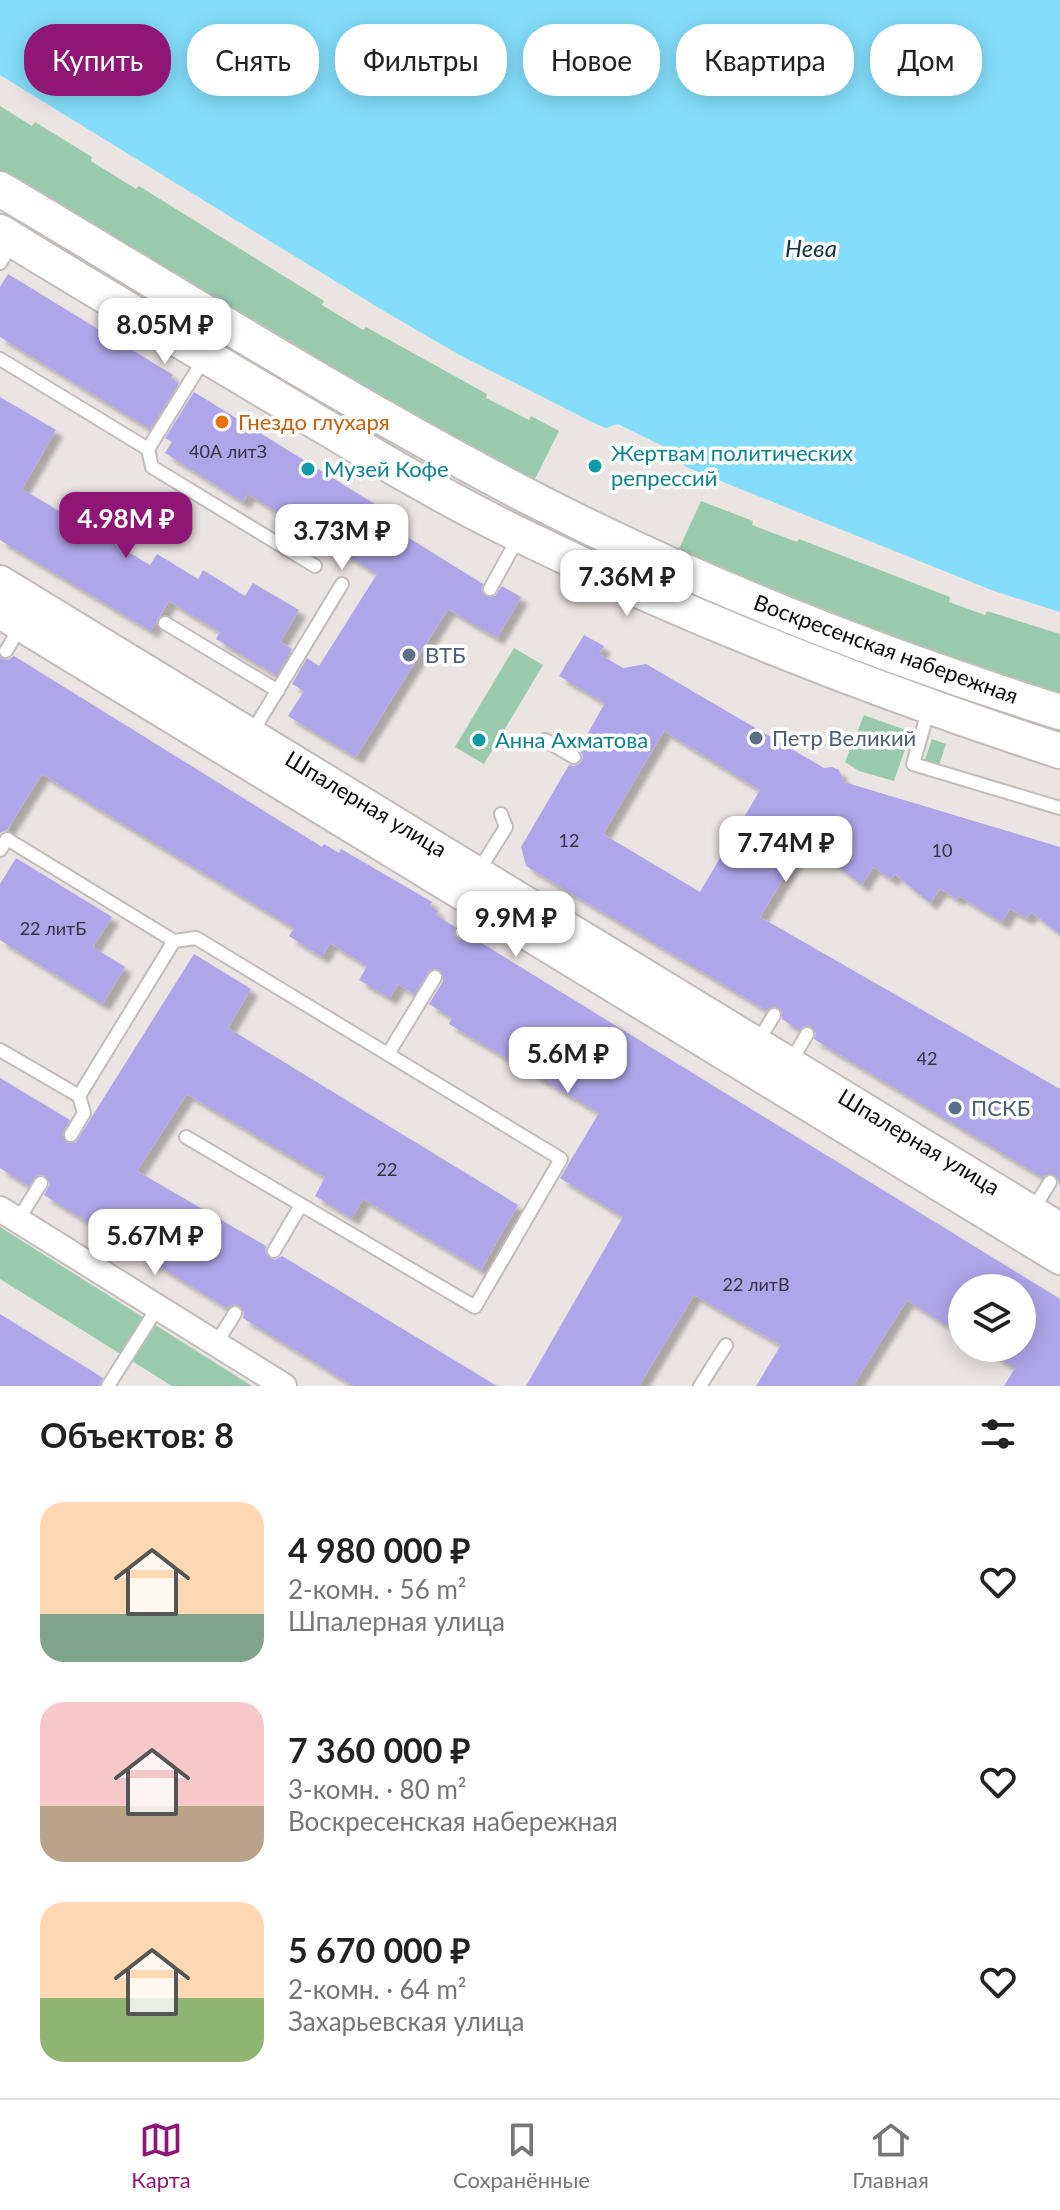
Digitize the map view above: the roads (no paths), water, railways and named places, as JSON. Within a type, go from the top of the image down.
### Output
[{"type":"main road","name":"Воскресенская набережная","points":[[0,189],[412,434],[535,500],[671,566],[790,616],[948,677],[1060,712]]},
{"type":"main road","name":"Воскресенская набережная","points":[[5,245],[206,356],[407,475],[519,535],[762,644],[929,708],[1060,751]]},
{"type":"street","name":"Шпалерная улица","points":[[0,581],[1060,1228]]},
{"type":"street","name":"Шпалерная улица","points":[[9,630],[479,905],[1060,1259]]},
{"type":"street","points":[[9,1215],[284,1386]]},
{"type":"lane","points":[[206,356],[148,449],[152,467],[315,566]]},
{"type":"lane","points":[[0,359],[148,449]]},
{"type":"lane","points":[[490,589],[519,535]]},
{"type":"lane","points":[[251,734],[342,584]]},
{"type":"lane","points":[[165,623],[278,691]]},
{"type":"lane","points":[[929,708],[913,764],[1060,808]]},
{"type":"lane","points":[[545,740],[574,757]]},
{"type":"lane","points":[[478,872],[506,827],[501,814]]},
{"type":"lane","points":[[0,850],[7,839],[174,941],[196,938],[561,1159],[475,1307],[186,1137]]},
{"type":"lane","points":[[462,932],[479,905]]},
{"type":"lane","points":[[79,1096],[174,941]]},
{"type":"lane","points":[[388,1054],[435,977]]},
{"type":"lane","points":[[757,1043],[774,1015]]},
{"type":"lane","points":[[790,1063],[807,1034]]},
{"type":"lane","points":[[0,1050],[79,1096],[84,1113],[71,1135]]},
{"type":"lane","points":[[1032,1211],[1050,1182]]},
{"type":"lane","points":[[9,1215],[41,1183]]},
{"type":"lane","points":[[274,1251],[301,1205]]},
{"type":"lane","points":[[108,1386],[158,1307]]},
{"type":"lane","points":[[216,1344],[235,1313]]},
{"type":"lane","points":[[700,1386],[726,1345]]},
{"type":"water","name":"Нева","points":[[0,0],[1060,0],[1060,612],[994,591],[691,469],[594,423],[458,354],[379,308],[34,96],[171,96],[171,24],[24,24],[24,90],[0,75]]},
{"type":"place","name":"Гнездо глухаря","points":[[222,422]]},
{"type":"place","name":"Жертвам политических репрессий","points":[[595,466]]},
{"type":"place","name":"Музей Кофе","points":[[308,469]]},
{"type":"place","name":"ВТБ","points":[[409,655]]},
{"type":"place","name":"Петр Великий","points":[[756,738]]},
{"type":"place","name":"Анна Ахматова","points":[[479,740]]},
{"type":"place","name":"ПСКБ","points":[[955,1108]]}]
